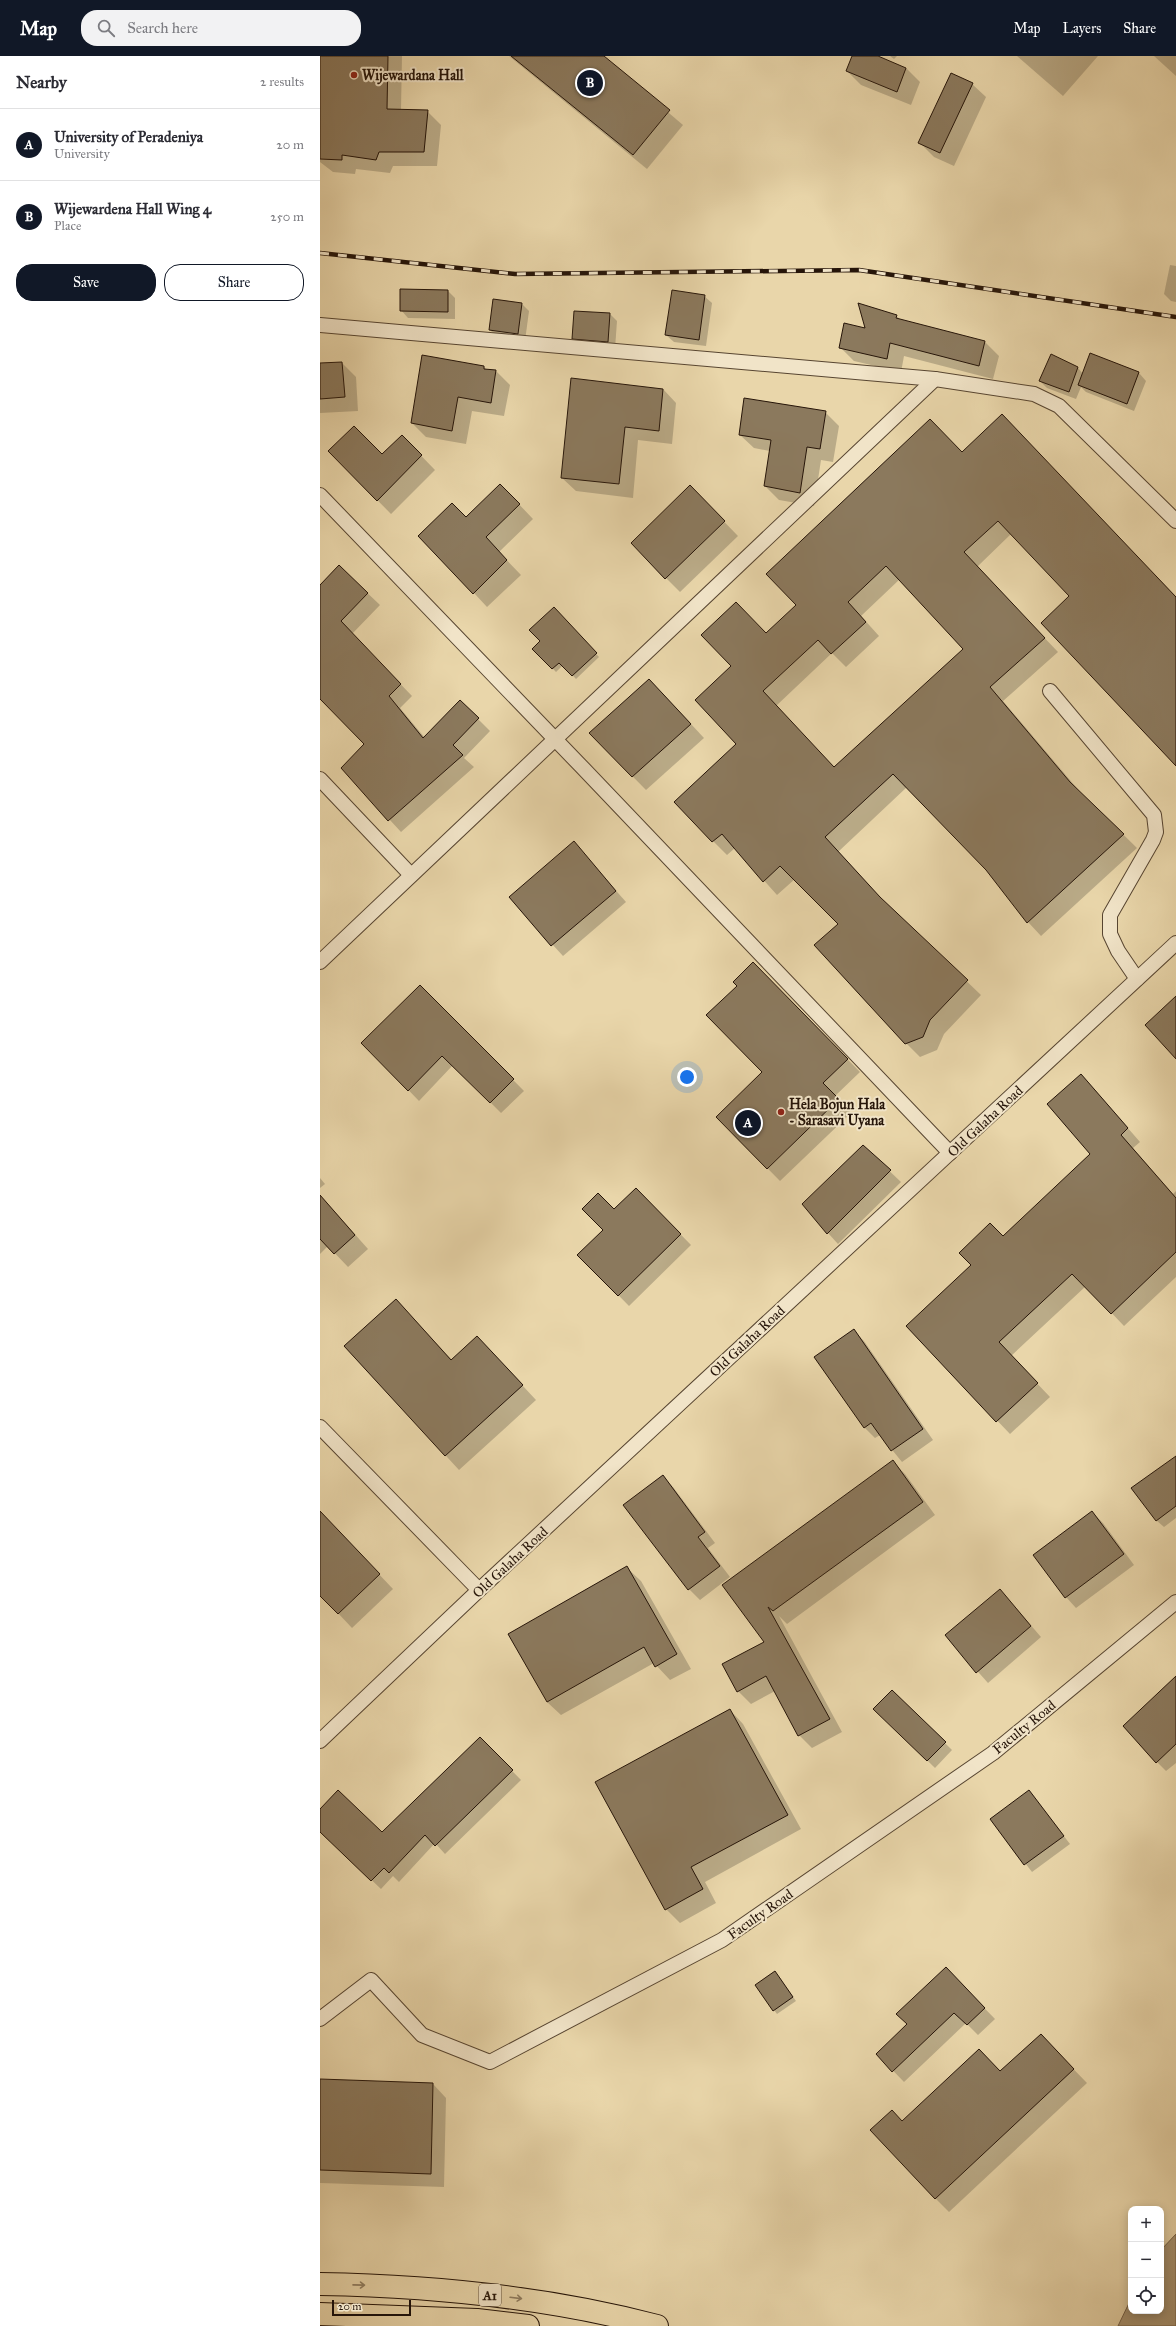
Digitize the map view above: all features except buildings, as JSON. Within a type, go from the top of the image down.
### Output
[{"type":"highway","name":"A1","points":[[320,2284],[380,2285],[448,2290],[544,2302],[609,2313],[657,2326]]},
{"type":"highway","name":"A1","points":[[320,2314],[354,2314],[477,2320],[528,2326]]},
{"type":"lane","points":[[320,325],[935,379],[1034,394],[1059,406],[1176,521]]},
{"type":"lane","points":[[320,962],[935,379]]},
{"type":"lane","points":[[320,495],[556,739],[950,1153]]},
{"type":"lane","points":[[1050,691],[1154,814],[1156,832],[1153,840],[1110,915],[1110,934],[1118,951],[1137,979]]},
{"type":"lane","points":[[320,779],[411,876]]},
{"type":"lane","name":"Old Galaha Road","points":[[320,1741],[479,1590],[1176,943]]},
{"type":"lane","points":[[320,1427],[479,1590]]},
{"type":"lane","name":"Faculty Road","points":[[320,2019],[371,1980],[422,2035],[490,2062],[722,1940],[993,1754],[1176,1602]]},
{"type":"shaded area","points":[[1176,2234],[1176,2326],[1118,2326],[1128,2305],[1128,2314],[1164,2314],[1164,2247]]},
{"type":"railway","points":[[320,253],[515,274],[859,270],[1176,317]]},
{"type":"place","name":"Wijewardana Hall","points":[[354,75]]},
{"type":"place","name":"Wijewardena Hall Wing 4","points":[[590,83]]},
{"type":"place","name":"Hela Bojun Hala - Sarasavi Uyana","points":[[781,1112]]},
{"type":"place","name":"University of Peradeniya","points":[[748,1123]]}]
